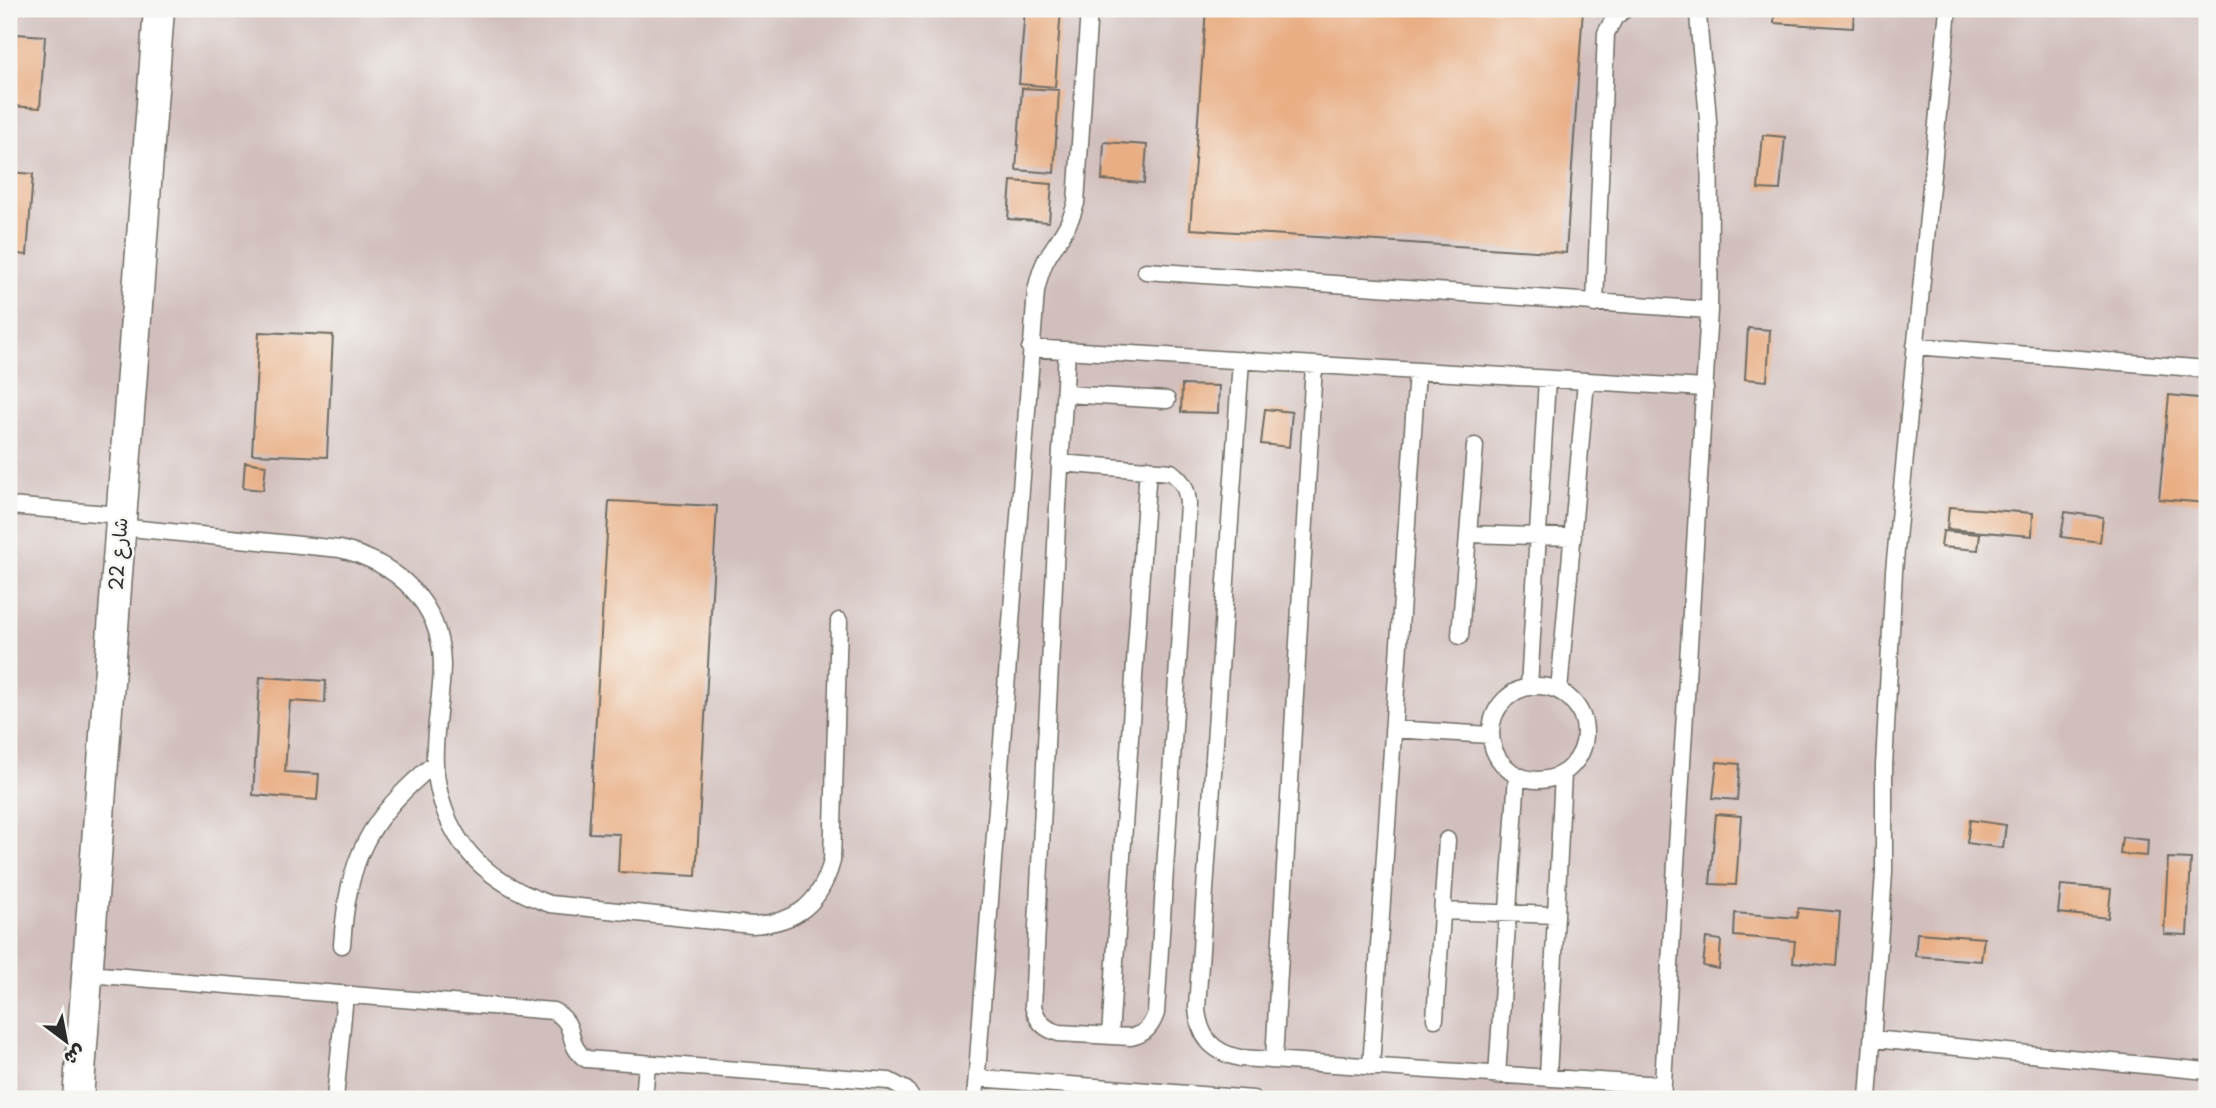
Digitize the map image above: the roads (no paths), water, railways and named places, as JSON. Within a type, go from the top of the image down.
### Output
[{"type":"street","name":"شارع 22","points":[[78,1099],[159,9]]},
{"type":"lane","points":[[975,1099],[1030,348],[1036,291],[1041,272],[1049,254],[1068,227],[1076,203],[1089,9]]},
{"type":"lane","points":[[1595,304],[1606,33],[1615,17],[1625,9]]},
{"type":"lane","points":[[1241,360],[1197,1008],[1198,1023],[1203,1036],[1213,1047],[1226,1055],[1240,1058],[1497,1076],[1548,1077],[1662,1092],[1709,310],[1708,121],[1698,9]]},
{"type":"lane","points":[[1868,1099],[1884,873],[1888,660],[1948,9]]},
{"type":"lane","points":[[1146,271],[1709,310]]},
{"type":"lane","points":[[1915,346],[2207,369]]},
{"type":"lane","points":[[1030,348],[1705,388]]},
{"type":"lane","points":[[1060,463],[1148,468],[1171,472],[1181,480],[1187,491],[1156,1013],[1148,1030],[1131,1037],[1059,1033],[1049,1030],[1036,1016],[1033,1006],[1060,463],[1067,351]]},
{"type":"lane","points":[[1274,1059],[1314,365]]},
{"type":"lane","points":[[1371,1067],[1417,371]]},
{"type":"lane","points":[[1529,687],[1548,379]]},
{"type":"lane","points":[[1559,691],[1586,381]]},
{"type":"lane","points":[[1065,394],[1167,400]]},
{"type":"lane","points":[[1461,636],[1475,446]]},
{"type":"lane","points":[[1110,1036],[1148,468]]},
{"type":"lane","points":[[9,506],[340,549],[363,555],[384,565],[403,579],[419,596],[439,639],[442,662],[435,763],[439,791],[447,817],[461,842],[478,863],[500,881],[524,895],[550,904],[752,925],[771,925],[789,919],[805,909],[818,896],[832,861],[839,621]]},
{"type":"lane","points":[[1468,534],[1573,537]]},
{"type":"lane","points":[[1529,687],[1550,687],[1559,691],[1573,701],[1582,715],[1586,731],[1583,747],[1575,762],[1563,773],[1548,779],[1532,780],[1517,775],[1503,765],[1495,752],[1490,735],[1493,719],[1501,704],[1513,693],[1529,687]]},
{"type":"lane","points":[[1393,729],[1490,735]]},
{"type":"lane","points":[[342,945],[345,902],[356,862],[375,823],[402,790],[435,763]]},
{"type":"lane","points":[[1548,1077],[1563,773]]},
{"type":"lane","points":[[1497,1076],[1517,775]]},
{"type":"lane","points":[[1435,1019],[1447,840]]},
{"type":"lane","points":[[1442,911],[1556,915]]},
{"type":"lane","points":[[87,974],[553,1011],[567,1021],[573,1046],[586,1059],[889,1081],[906,1090],[912,1099]]},
{"type":"lane","points":[[335,1099],[345,995]]},
{"type":"lane","points":[[1873,1039],[2207,1072]]},
{"type":"lane","points":[[644,1099],[647,1064]]},
{"type":"lane","points":[[977,1077],[1253,1099]]}]
